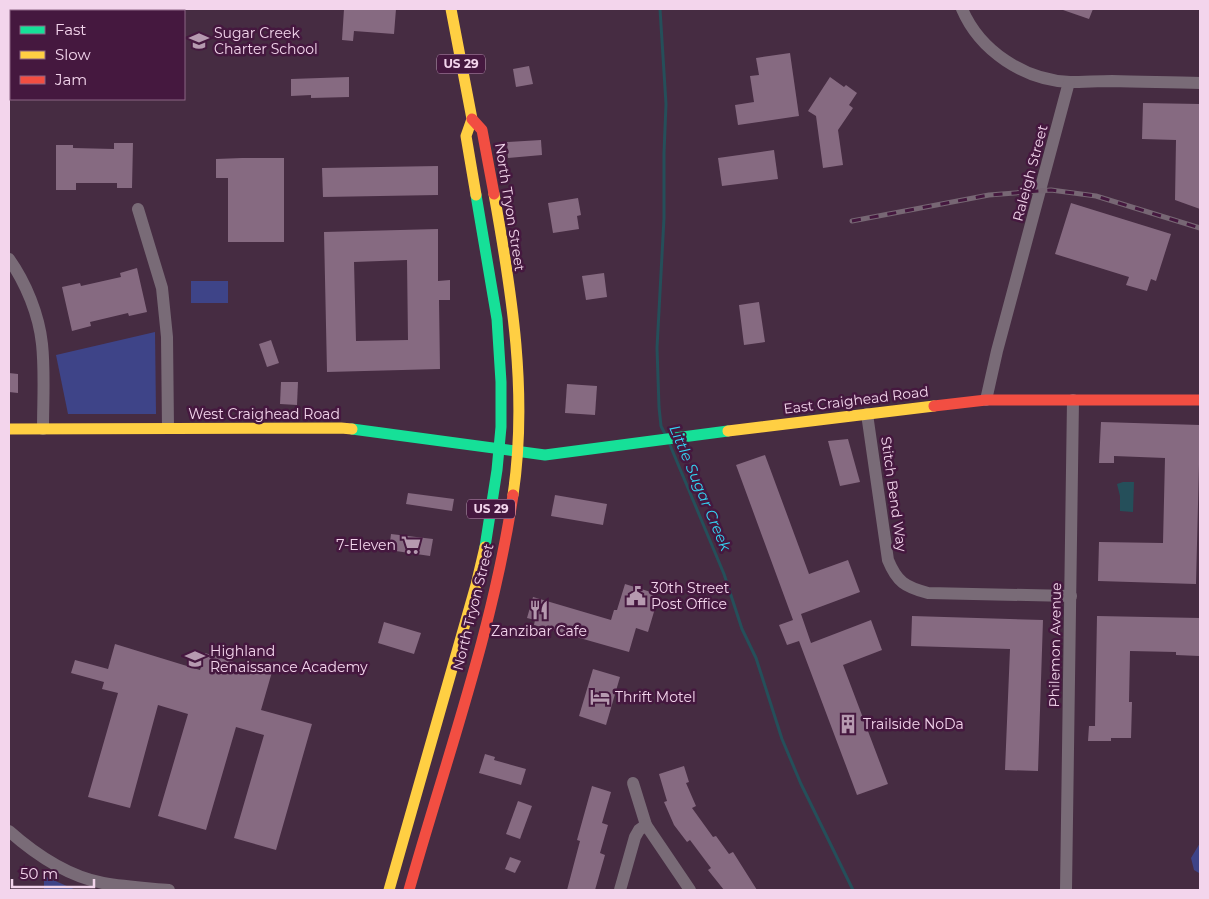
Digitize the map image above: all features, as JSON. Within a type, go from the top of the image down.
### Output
[{"type":"main road","name":"North Tryon Street","points":[[389,890],[476,585],[490,515],[499,449],[501,382],[498,334],[490,270],[466,136],[472,119],[451,9]]},
{"type":"main road","name":"North Tryon Street","points":[[409,890],[480,646],[500,569],[511,509],[518,451],[518,378],[510,297],[482,130],[472,119]]},
{"type":"main road","name":"East Craighead Road","points":[[518,451],[532,455],[545,455],[986,400],[1200,400]]},
{"type":"main road","name":"West Craighead Road","points":[[9,429],[341,428],[518,451]]},
{"type":"street","points":[[962,9],[977,35],[998,55],[1014,66],[1032,74],[1069,82],[1200,83]]},
{"type":"street","name":"Raleigh Street","points":[[986,400],[997,351],[1069,82]]},
{"type":"street","points":[[138,209],[162,288],[167,337],[168,428]]},
{"type":"street","points":[[9,259],[29,296],[42,344],[43,429]]},
{"type":"street","name":"Philemon Avenue","points":[[1066,890],[1073,400]]},
{"type":"street","name":"Stitch Bend Way","points":[[867,414],[888,560],[893,574],[902,584],[928,593],[1071,596]]},
{"type":"street","points":[[633,784],[646,825],[690,890]]},
{"type":"street","points":[[620,890],[636,837],[646,825]]},
{"type":"street","points":[[9,830],[30,849],[49,862],[82,877],[112,884],[169,890]]},
{"type":"shaded area","points":[[191,281],[228,281],[228,303],[191,303]]},
{"type":"shaded area","points":[[155,332],[156,414],[68,414],[56,355]]},
{"type":"shaded area","points":[[1134,482],[1133,512],[1120,511],[1120,496],[1117,484]]},
{"type":"shaded area","points":[[1200,843],[1199,873],[1194,870],[1191,858]]},
{"type":"shaded area","points":[[44,876],[76,890],[44,890]]},
{"type":"building","points":[[344,9],[396,9],[394,34],[354,31],[353,41],[342,40]]},
{"type":"building","points":[[1063,9],[1093,9],[1089,19]]},
{"type":"building","points":[[790,53],[799,116],[738,125],[735,105],[754,102],[750,76],[759,75],[756,58]]},
{"type":"building","points":[[529,66],[533,84],[516,87],[513,69]]},
{"type":"building","points":[[349,77],[349,97],[311,98],[311,95],[291,96],[291,79]]},
{"type":"building","points":[[830,77],[857,93],[849,105],[853,108],[838,130],[843,165],[823,168],[816,116],[808,111]]},
{"type":"building","points":[[1143,103],[1200,104],[1200,209],[1175,200],[1176,140],[1142,139]]},
{"type":"building","points":[[541,140],[542,155],[508,158],[507,142]]},
{"type":"building","points":[[114,143],[133,143],[132,188],[117,188],[117,183],[76,183],[76,190],[56,190],[56,145],[73,145],[73,148],[114,149]]},
{"type":"building","points":[[774,150],[778,179],[722,186],[718,158]]},
{"type":"building","points":[[284,158],[284,242],[228,242],[228,178],[216,178],[216,159]]},
{"type":"building","points":[[438,166],[438,195],[323,197],[322,168]]},
{"type":"building","points":[[578,198],[581,215],[577,216],[579,229],[553,233],[548,203]]},
{"type":"building","points":[[1071,203],[1171,234],[1156,281],[1151,279],[1147,291],[1126,285],[1129,277],[1055,254]]},
{"type":"building","points":[[438,229],[438,281],[450,280],[450,300],[439,300],[440,369],[327,372],[324,232]],"holes":[[[407,260],[408,340],[356,341],[354,262]]]},
{"type":"building","points":[[137,268],[147,312],[129,316],[128,313],[90,322],[91,326],[72,331],[62,287],[80,283],[81,286],[121,277],[120,273]]},
{"type":"building","points":[[604,273],[607,297],[586,300],[582,276]]},
{"type":"building","points":[[759,302],[765,342],[744,345],[739,305]]},
{"type":"building","points":[[271,340],[279,363],[267,367],[259,344]]},
{"type":"building","points":[[9,373],[18,374],[18,393],[9,392]]},
{"type":"building","points":[[281,382],[298,382],[297,405],[280,404]]},
{"type":"building","points":[[567,384],[597,386],[595,415],[565,413]]},
{"type":"building","points":[[1101,422],[1200,425],[1196,584],[1098,581],[1099,542],[1163,543],[1165,458],[1114,456],[1114,463],[1099,463]]},
{"type":"building","points":[[848,439],[860,482],[840,486],[828,441]]},
{"type":"building","points":[[765,455],[809,574],[848,560],[860,592],[801,614],[811,643],[871,620],[882,650],[843,665],[888,784],[857,795],[799,641],[787,645],[779,625],[793,620],[736,465]]},
{"type":"building","name":"7-Eleven","points":[[408,493],[454,499],[452,511],[406,504]]},
{"type":"building","points":[[555,495],[607,504],[603,525],[551,516]]},
{"type":"building","name":"7-Eleven","points":[[391,534],[433,539],[430,556],[389,550]]},
{"type":"building","points":[[625,584],[654,593],[651,603],[656,605],[648,632],[636,628],[629,652],[534,625],[535,620],[527,618],[533,597],[611,620],[614,610],[617,610]]},
{"type":"building","points":[[912,616],[1043,620],[1038,771],[1005,770],[1010,649],[911,646]]},
{"type":"building","points":[[1097,616],[1200,618],[1199,656],[1176,655],[1176,652],[1130,651],[1129,702],[1132,702],[1131,738],[1111,738],[1111,741],[1088,741],[1089,726],[1095,726]]},
{"type":"building","points":[[384,622],[421,633],[414,654],[378,643]]},
{"type":"building","points":[[115,644],[200,670],[205,653],[262,671],[264,663],[274,665],[261,710],[312,724],[276,850],[234,838],[264,735],[236,727],[206,830],[158,816],[188,714],[158,705],[130,808],[88,797],[118,693],[102,689],[104,682],[71,673],[75,660],[108,669]]},
{"type":"building","name":"Thrift Motel","points":[[593,669],[620,677],[606,725],[579,716]]},
{"type":"building","points":[[485,754],[495,757],[494,760],[526,769],[521,785],[479,773]]},
{"type":"building","points":[[684,766],[689,782],[686,783],[696,806],[692,808],[713,837],[716,836],[729,854],[733,852],[757,890],[724,890],[708,870],[711,868],[690,840],[687,842],[674,825],[664,802],[667,801],[659,774]]},
{"type":"building","points":[[592,786],[611,792],[602,823],[608,825],[600,853],[605,855],[595,890],[567,890],[580,841],[577,840]]},
{"type":"building","points":[[518,801],[532,806],[520,839],[506,834]]},
{"type":"building","points":[[510,857],[521,861],[515,873],[505,869]]},
{"type":"waterway","name":"Little Sugar Creek","points":[[660,9],[666,104],[664,218],[657,348],[659,407],[661,426],[665,434]]},
{"type":"waterway","name":"Little Sugar Creek","points":[[670,445],[724,574],[742,629],[756,658],[782,739],[801,784],[853,890]]},
{"type":"railway","points":[[852,221],[989,195],[1051,190],[1096,196],[1200,228]]},
{"type":"traffic: fast","points":[[476,195],[497,319],[501,382],[501,427],[497,470],[485,547]]},
{"type":"traffic: fast","points":[[352,429],[545,455],[728,431]]},
{"type":"traffic: slow","points":[[451,9],[472,119],[466,136],[476,195]]},
{"type":"traffic: slow","points":[[494,194],[507,269],[516,344],[519,419],[513,495]]},
{"type":"traffic: slow","points":[[728,431],[934,406]]},
{"type":"traffic: slow","points":[[9,429],[352,429]]},
{"type":"traffic: slow","points":[[389,890],[476,585],[485,547]]},
{"type":"traffic: jam","points":[[472,119],[482,130],[494,194]]},
{"type":"traffic: jam","points":[[934,406],[986,400],[1200,400]]},
{"type":"traffic: jam","points":[[409,890],[481,645],[494,595],[513,495]]},
{"type":"place","name":"Sugar Creek Charter School","points":[[199,41]]},
{"type":"place","name":"7-Eleven","points":[[411,545]]},
{"type":"place","name":"30th Street Post Office","points":[[636,596]]},
{"type":"place","name":"Zanzibar Cafe","points":[[539,610]]},
{"type":"place","name":"Highland Renaissance Academy","points":[[195,659]]},
{"type":"place","name":"Thrift Motel","points":[[600,697]]},
{"type":"place","name":"Trailside NoDa","points":[[848,724]]}]
